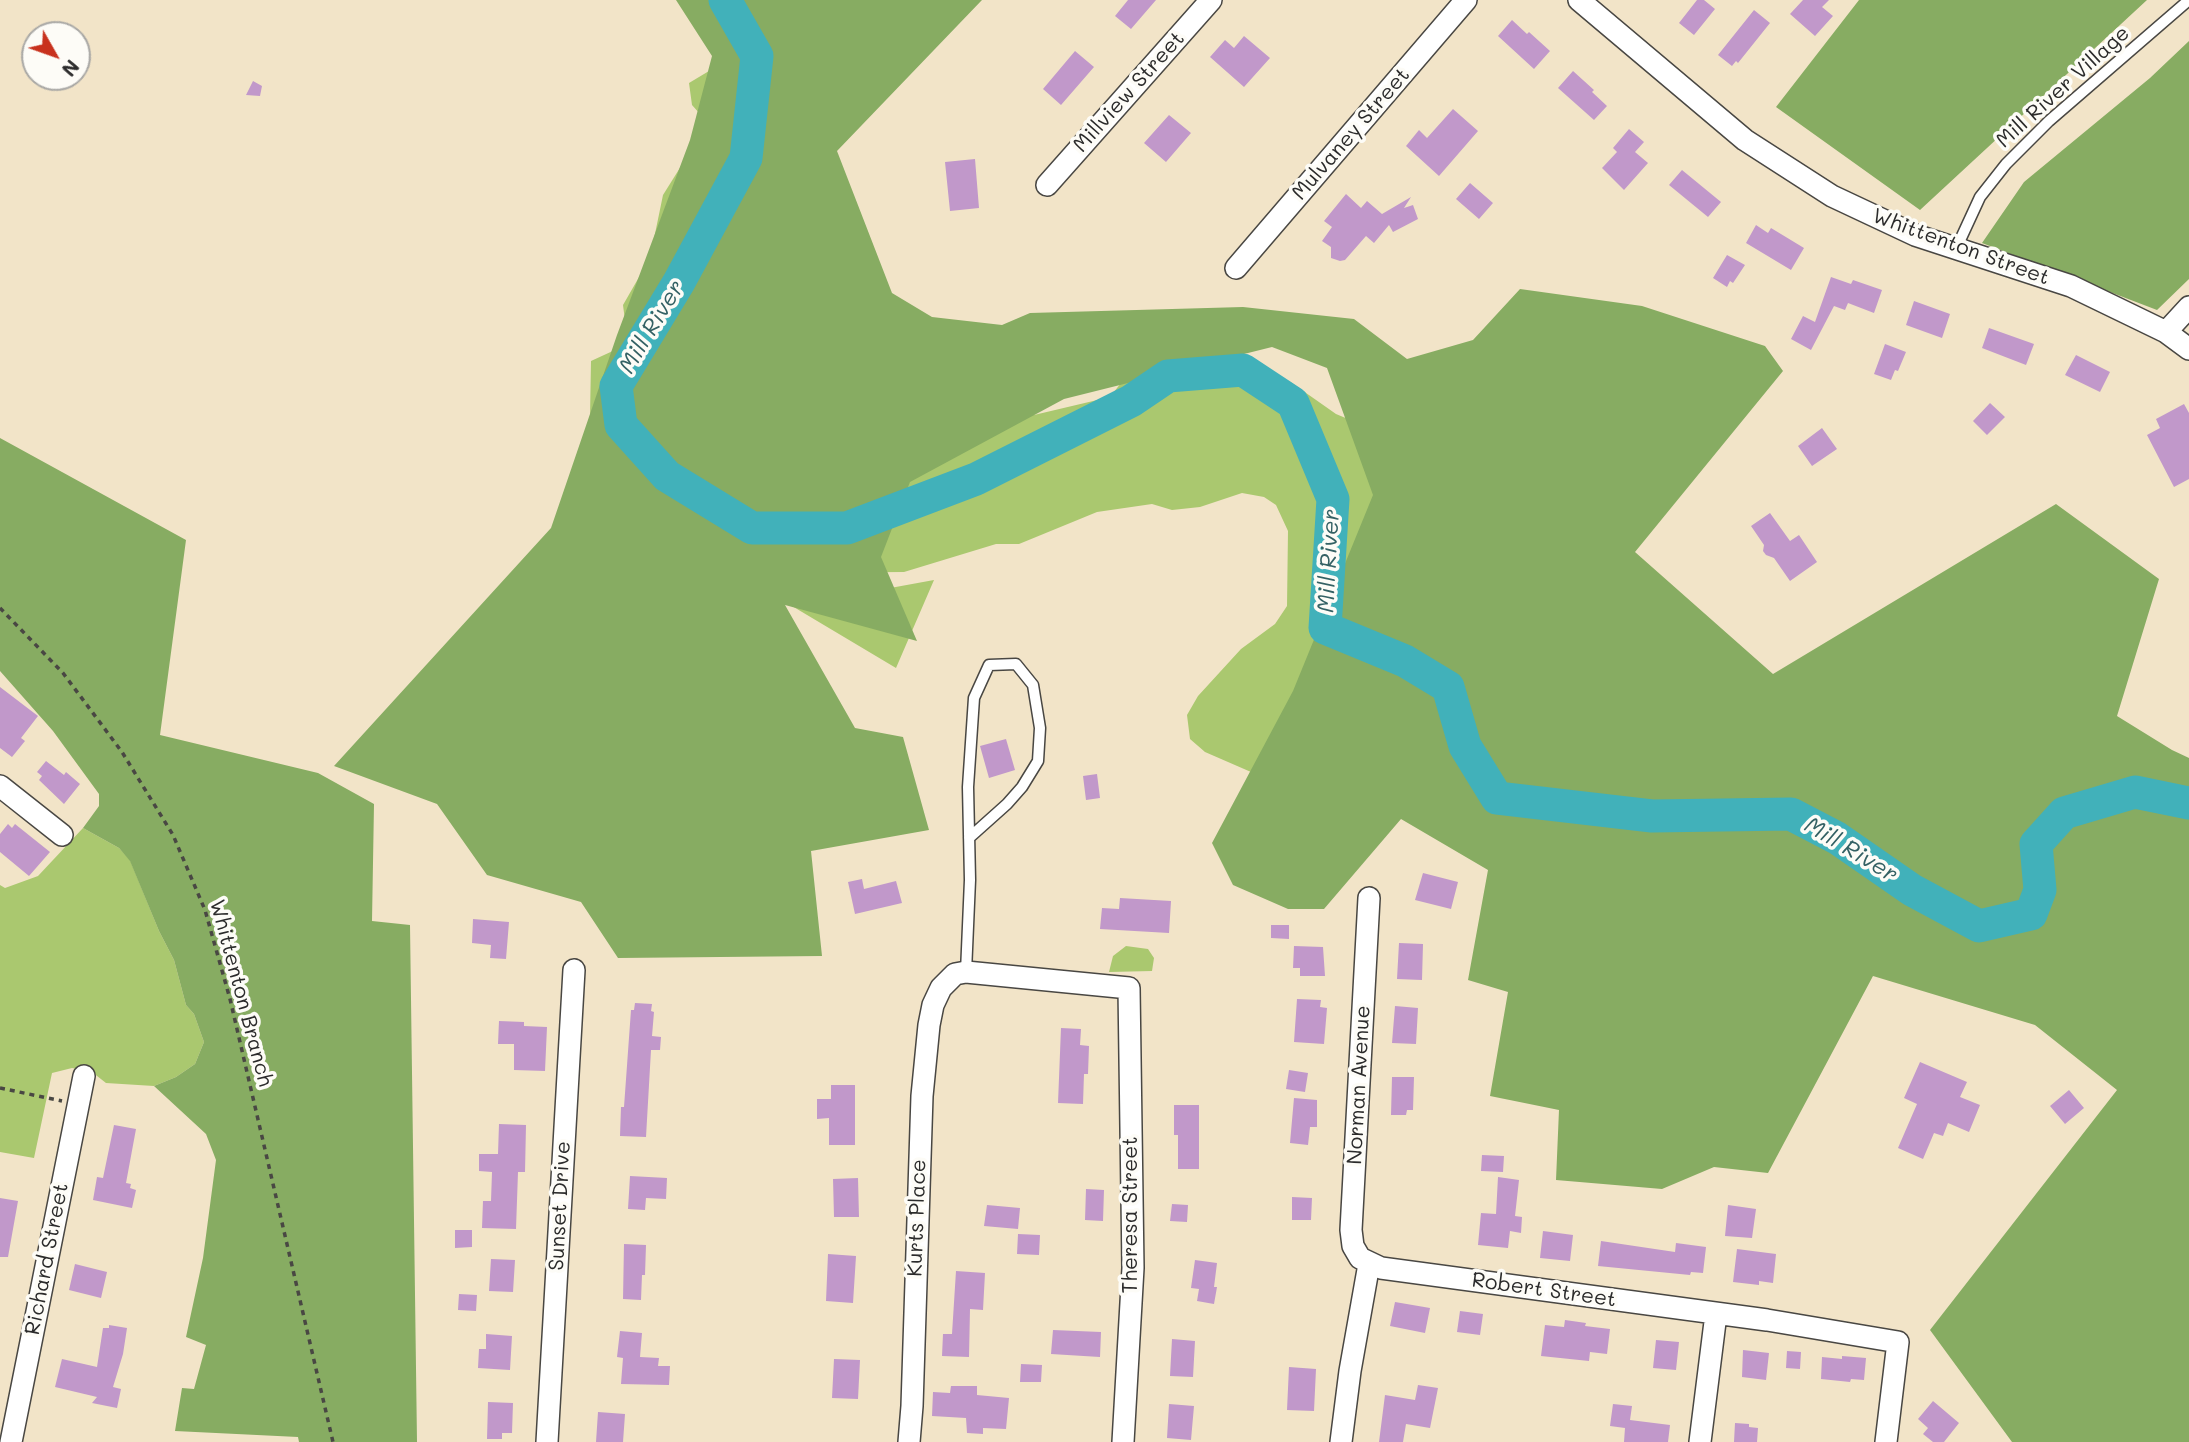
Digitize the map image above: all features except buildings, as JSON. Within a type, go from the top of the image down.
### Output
[{"type":"street","name":"Millview Street","points":[[1046,185],[1211,0]]},
{"type":"street","name":"Mulvaney Street","points":[[1236,268],[1466,0]]},
{"type":"street","name":"Whittenton Street","points":[[1578,0],[1745,140],[1783,166],[1859,210],[1915,235],[2071,286],[2166,332],[2189,349]]},
{"type":"street","points":[[2166,332],[2189,307]]},
{"type":"street","points":[[0,786],[62,835]]},
{"type":"street","name":"Norman Avenue","points":[[1369,898],[1351,1230],[1353,1246],[1360,1258],[1369,1264]]},
{"type":"street","name":"Sunset Drive","points":[[547,1442],[574,970]]},
{"type":"street","name":"Theresa Street","points":[[966,972],[1129,988],[1133,1268],[1124,1442]]},
{"type":"street","name":"Kurts Place","points":[[909,1442],[922,1096],[929,1025],[936,996],[947,980],[955,974],[966,972]]},
{"type":"street","name":"Richard Street","points":[[11,1442],[84,1076]]},
{"type":"street","points":[[1341,1442],[1350,1371],[1369,1264]]},
{"type":"street","name":"Robert Street","points":[[1369,1264],[1381,1268],[1767,1320],[1898,1342],[1886,1442]]},
{"type":"street","points":[[1700,1442],[1716,1314]]},
{"type":"lane","name":"Mill River Village","points":[[1956,249],[1980,197],[2013,157],[2049,121],[2189,0]]},
{"type":"lane","points":[[966,972],[970,880],[969,838],[968,787],[974,698],[989,665],[1016,664],[1033,685],[1040,728],[1038,761],[1007,804],[969,838]]},
{"type":"path","name":"Whittenton Branch","points":[[0,608],[63,673],[122,752],[173,835],[205,910],[230,999],[333,1442]]},
{"type":"path","points":[[0,1088],[77,1105]]},
{"type":"green space","points":[[676,0],[982,0],[837,151],[892,293],[932,317],[1002,325],[1030,313],[1243,307],[1354,319],[1407,359],[1473,340],[1520,289],[1642,306],[1765,346],[1783,371],[1635,552],[1773,674],[2056,504],[2159,579],[2117,716],[2189,758],[2189,1442],[2012,1442],[1930,1330],[2117,1090],[2035,1025],[1873,976],[1768,1173],[1714,1167],[1662,1189],[1556,1180],[1559,1110],[1490,1096],[1508,992],[1468,980],[1488,870],[1401,819],[1324,909],[1288,909],[1233,885],[1212,843],[1293,691],[1373,495],[1327,368],[1272,347],[1064,399],[910,482],[881,557],[917,641],[785,605],[855,728],[903,737],[929,830],[811,851],[822,956],[618,958],[581,902],[487,875],[437,804],[334,766],[551,528],[617,335],[690,140],[712,56]]},
{"type":"green space","points":[[739,0],[747,175],[1034,415],[1110,397],[1128,374],[1180,359],[1260,380],[1289,381],[1336,414],[1360,424],[1492,540],[2113,1025],[1400,788],[1274,782],[1205,752],[1190,739],[1187,715],[1198,696],[1241,649],[1275,624],[1287,606],[1288,531],[1276,505],[1264,497],[1242,493],[1200,507],[1172,510],[1152,504],[1097,512],[1019,544],[996,544],[904,572],[776,573],[590,417],[591,361],[628,344],[623,305],[650,258],[663,195],[708,123],[692,105],[689,83],[724,62]]},
{"type":"green space","points":[[1859,0],[2147,0],[1920,210],[1776,107]]},
{"type":"green space","points":[[2189,41],[2189,279],[2157,310],[1982,243],[2024,182],[2150,78]]},
{"type":"green space","points":[[0,438],[186,540],[160,735],[318,773],[374,804],[372,921],[410,925],[417,1442],[299,1442],[298,1437],[175,1431],[182,1388],[194,1389],[206,1345],[186,1337],[203,1258],[216,1160],[206,1134],[154,1086],[176,1077],[195,1064],[204,1042],[194,1014],[186,1005],[174,960],[130,861],[119,848],[83,828],[99,806],[99,794],[53,731],[0,671]]},
{"type":"green space","points":[[934,580],[896,668],[792,606]]},
{"type":"green space","points":[[83,828],[119,848],[130,860],[174,960],[186,1005],[194,1014],[204,1042],[195,1064],[176,1077],[154,1086],[106,1083],[92,1072],[72,1068],[52,1073],[34,1158],[0,1152],[0,885],[5,888],[38,876]]},
{"type":"green space","points":[[1126,946],[1148,949],[1154,958],[1152,971],[1109,972],[1113,956]]},
{"type":"waterway","name":"Mill River","points":[[725,0],[757,56],[746,158],[679,282],[616,386],[621,425],[667,476],[752,528],[847,528],[976,479],[1131,401],[1168,376],[1243,370],[1293,403],[1333,499],[1325,628],[1405,661],[1448,687],[1465,746],[1497,798],[1652,816],[1791,814],[1837,838],[1912,890],[1979,926],[2031,914],[2040,890],[2036,844],[2064,813],[2135,792],[2189,803]]}]
